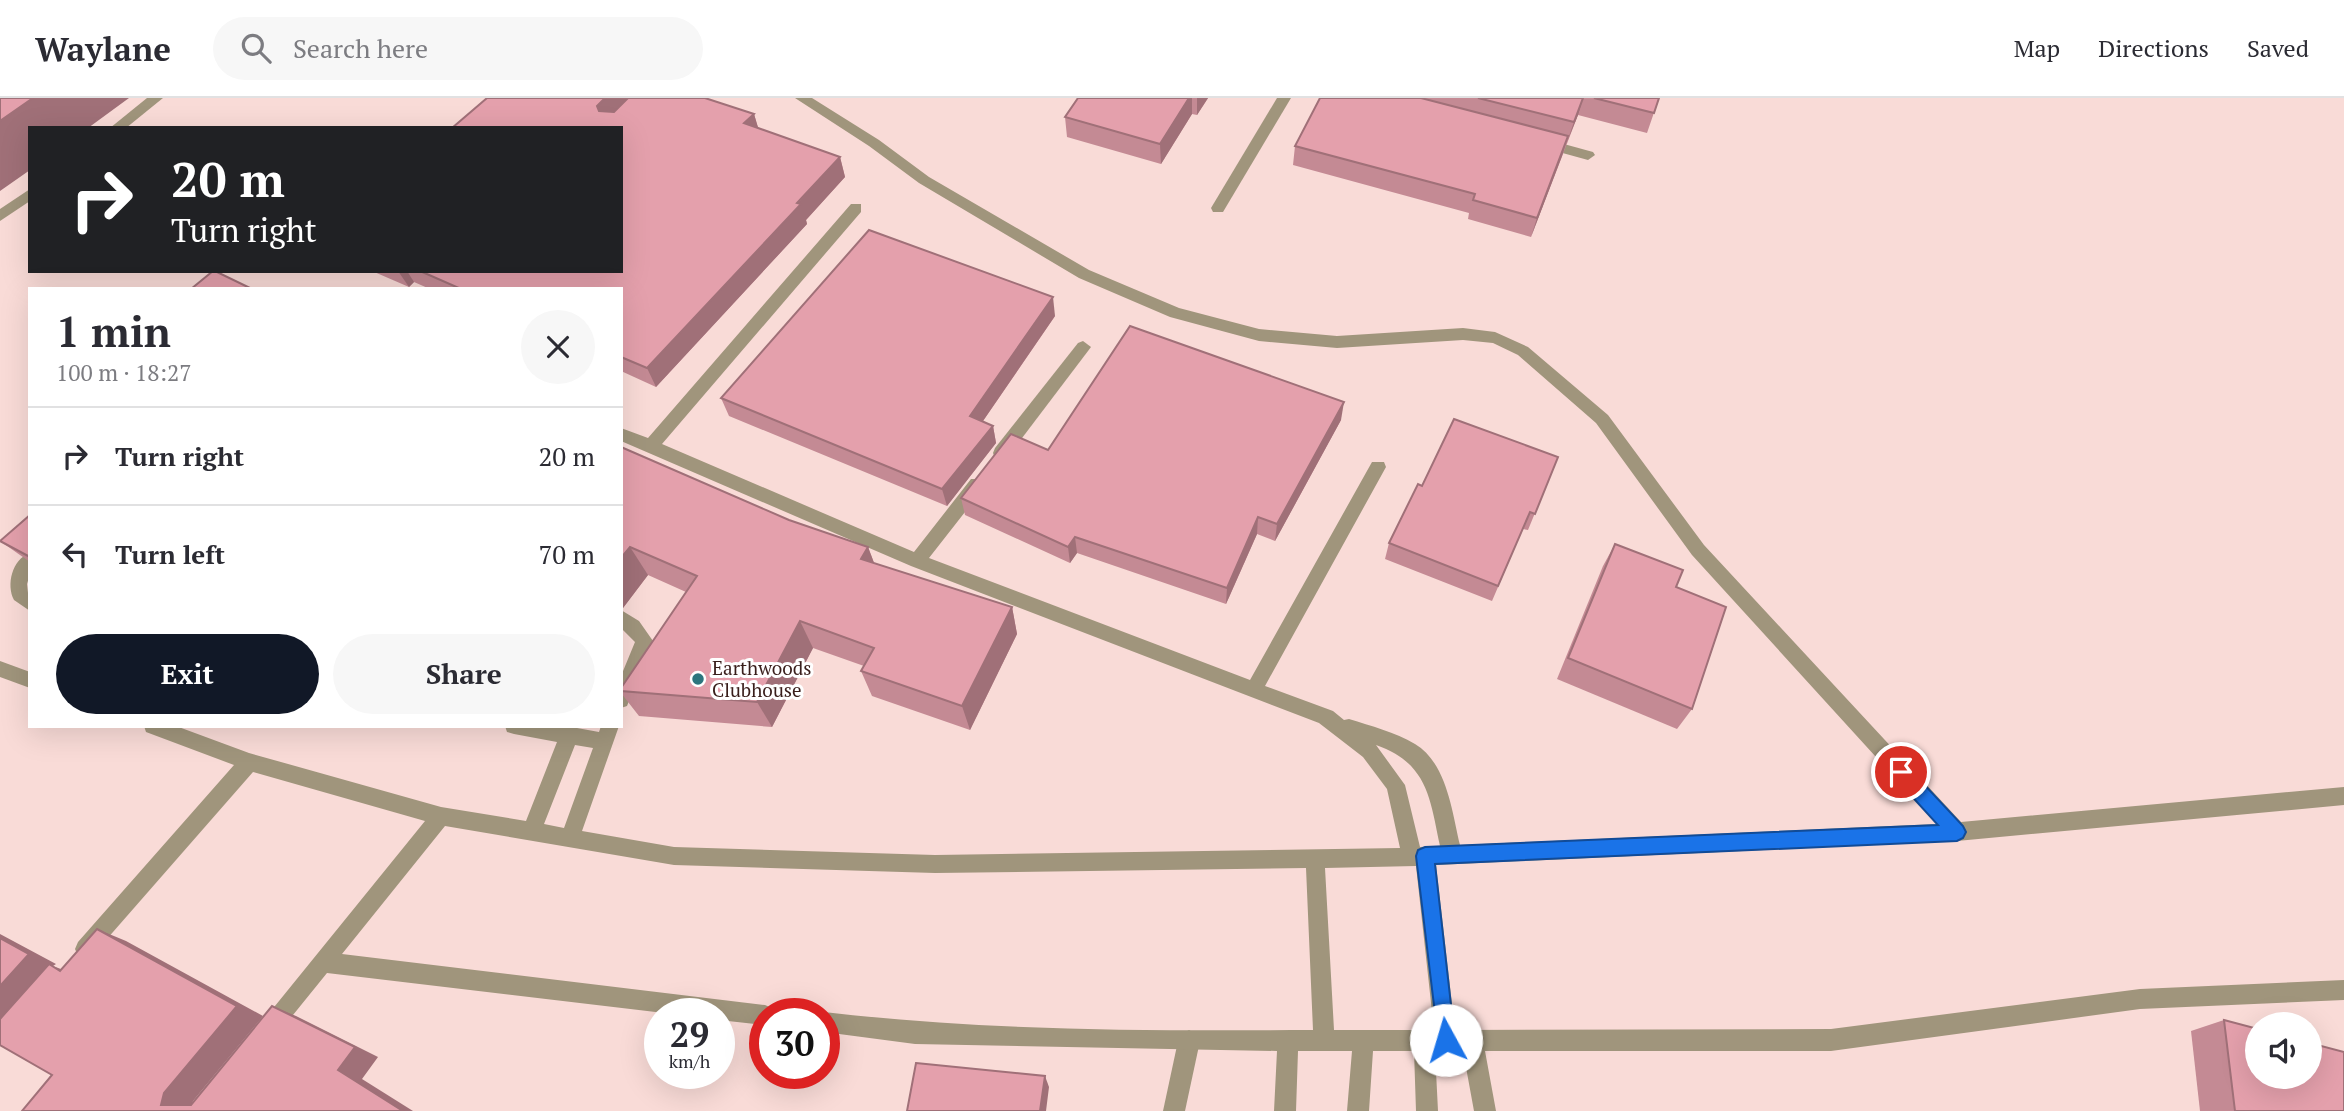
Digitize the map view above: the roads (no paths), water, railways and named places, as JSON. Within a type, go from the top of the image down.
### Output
[{"type":"street","points":[[120,126],[156,98]]},
{"type":"street","points":[[802,98],[874,143],[924,180],[1084,274],[1175,313],[1259,335],[1337,342],[1463,334],[1495,338],[1522,351],[1602,419],[1698,550],[1957,832]]},
{"type":"street","points":[[1218,208],[1284,98]]},
{"type":"street","points":[[1524,138],[1588,155]]},
{"type":"street","points":[[0,216],[28,195]]},
{"type":"street","points":[[650,447],[856,208]]},
{"type":"street","points":[[917,561],[1083,346]]},
{"type":"street","points":[[623,435],[917,561],[1412,752],[1432,779],[1452,855]]},
{"type":"street","points":[[1254,689],[1378,467]]},
{"type":"street","points":[[28,562],[20,572],[17,586],[19,596],[28,603]]},
{"type":"street","points":[[623,619],[633,626],[644,641],[623,695]]},
{"type":"street","points":[[0,670],[28,680]]},
{"type":"street","points":[[1326,718],[1370,751],[1396,785],[1418,856],[1435,1040],[1427,1111]]},
{"type":"street","points":[[158,728],[249,762],[441,816],[674,856],[935,864],[1452,855],[1957,832],[2344,796]]},
{"type":"street","points":[[526,728],[569,735],[607,734],[570,838]]},
{"type":"street","points":[[531,832],[569,735]]},
{"type":"street","points":[[71,965],[249,762]]},
{"type":"street","points":[[254,1047],[441,816]]},
{"type":"street","points":[[1315,859],[1324,1041]]},
{"type":"street","points":[[323,962],[749,1013]]},
{"type":"street","points":[[840,1024],[915,1033],[1189,1041],[1831,1040],[2140,999],[2344,989]]},
{"type":"street","points":[[1358,1111],[1363,1040]]},
{"type":"street","points":[[1472,1040],[1485,1111]]},
{"type":"street","points":[[1174,1111],[1189,1041]]},
{"type":"street","points":[[1285,1111],[1287,1041]]},
{"type":"place","name":"Earthwoods Clubhouse","points":[[698,679]]}]
